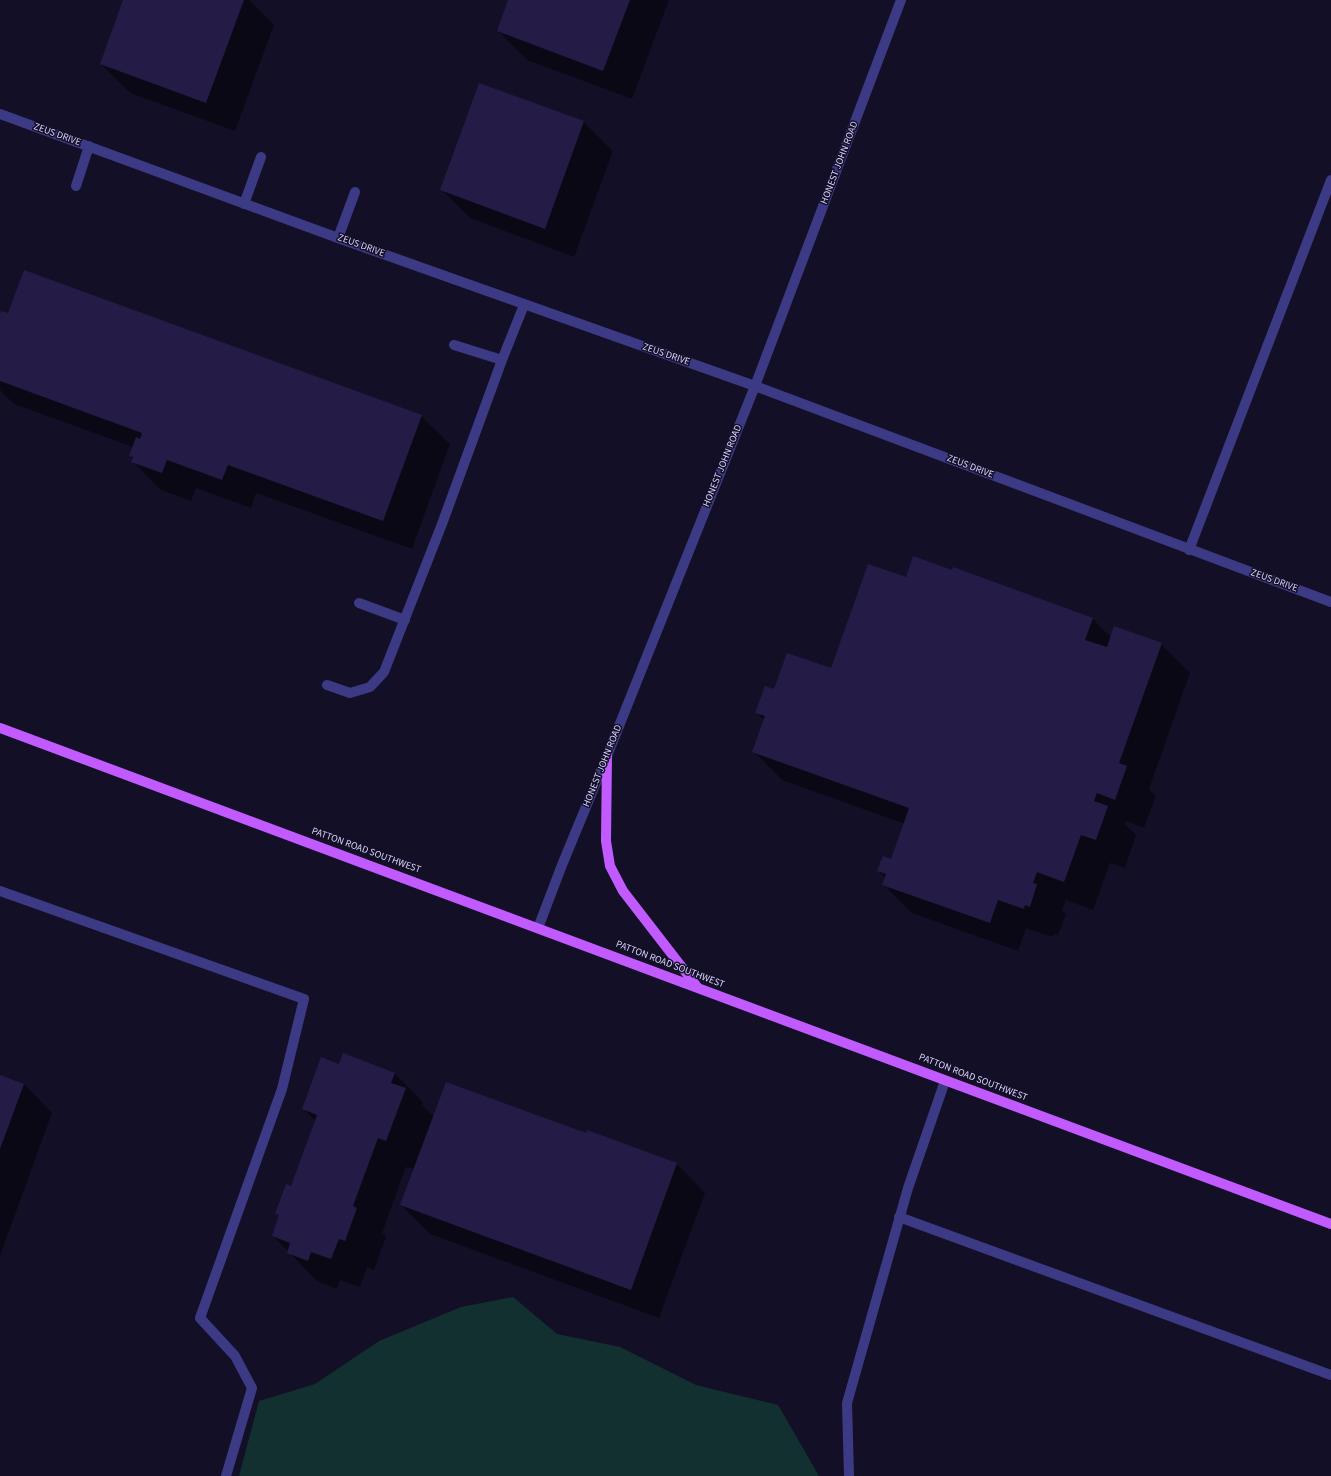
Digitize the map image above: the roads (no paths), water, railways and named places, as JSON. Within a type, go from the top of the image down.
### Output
[{"type":"main road","name":"PATTON ROAD SOUTHWEST","points":[[0,728],[1331,1224]]},
{"type":"main road","points":[[607,756],[606,841],[610,866],[624,891],[698,988]]},
{"type":"street","name":"HONEST JOHN ROAD","points":[[538,928],[755,386],[900,0]]},
{"type":"street","name":"ZEUS DRIVE","points":[[0,114],[338,238],[755,386],[1331,602]]},
{"type":"street","points":[[76,186],[88,146]]},
{"type":"street","points":[[244,204],[261,157]]},
{"type":"street","points":[[1189,550],[1331,180]]},
{"type":"street","points":[[338,238],[355,192]]},
{"type":"street","points":[[327,685],[350,693],[370,687],[384,672],[442,524],[502,360],[524,305]]},
{"type":"street","points":[[454,345],[502,360]]},
{"type":"street","points":[[359,603],[405,620]]},
{"type":"street","points":[[0,891],[304,999],[282,1090],[200,1318],[235,1356],[252,1388],[226,1476]]},
{"type":"street","points":[[849,1476],[847,1403],[899,1217],[945,1081]]},
{"type":"street","points":[[899,1217],[1331,1375]]}]
